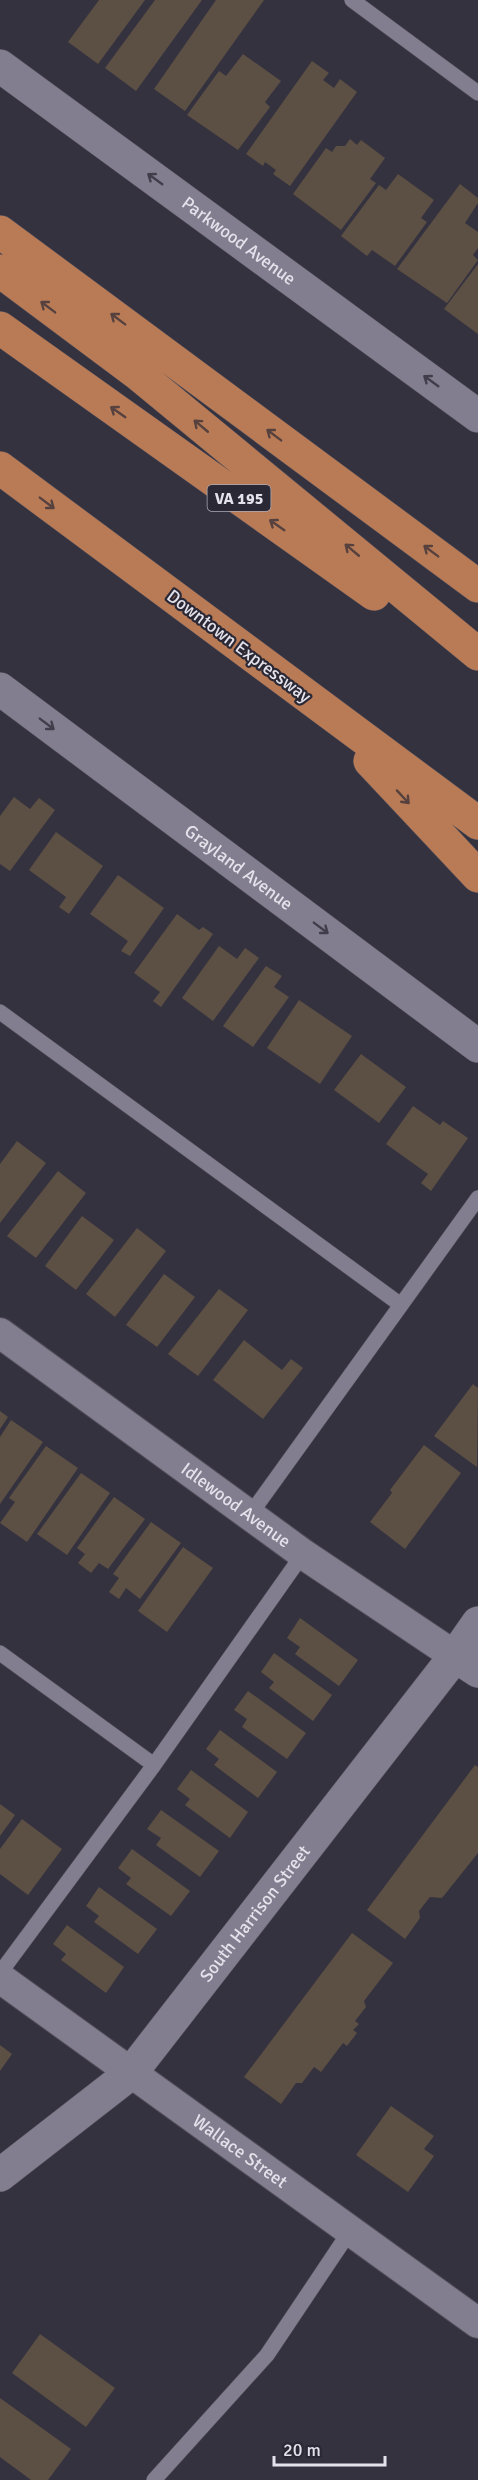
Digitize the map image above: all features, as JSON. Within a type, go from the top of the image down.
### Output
[{"type":"highway","points":[[0,232],[478,586]]},
{"type":"highway","points":[[0,271],[138,374],[478,654]]},
{"type":"highway","name":"VA 195","points":[[0,328],[478,669]]},
{"type":"highway","name":"Downtown Expressway","points":[[0,468],[478,823]]},
{"type":"highway","points":[[320,707],[478,876]]},
{"type":"street","name":"Parkwood Avenue","points":[[0,66],[478,416]]},
{"type":"street","name":"Grayland Avenue","points":[[0,689],[478,1046]]},
{"type":"street","name":"Idlewood Avenue","points":[[0,1333],[303,1554],[467,1664]]},
{"type":"street","name":"South Harrison Street","points":[[0,2175],[131,2073],[467,1664],[478,1623]]},
{"type":"street","name":"Wallace Street","points":[[0,1978],[478,2323]]},
{"type":"lane","points":[[352,0],[478,93]]},
{"type":"lane","points":[[0,1012],[401,1305]]},
{"type":"lane","points":[[249,1515],[478,1198]]},
{"type":"lane","points":[[0,1973],[154,1765],[303,1554]]},
{"type":"lane","points":[[0,1653],[154,1765]]},
{"type":"lane","points":[[154,2480],[267,2355],[350,2231]]},
{"type":"building","points":[[99,0],[145,0],[98,64],[68,42]]},
{"type":"building","points":[[155,0],[202,0],[136,91],[105,68]]},
{"type":"building","points":[[216,0],[264,0],[185,111],[154,89]]},
{"type":"building","points":[[243,54],[281,81],[265,102],[270,107],[238,150],[187,115],[219,71],[226,76]]},
{"type":"building","points":[[312,61],[329,73],[323,80],[334,88],[340,79],[357,92],[290,186],[273,174],[276,170],[265,162],[263,166],[246,154]]},
{"type":"building","points":[[350,139],[357,145],[361,140],[385,158],[370,179],[376,183],[341,230],[293,194],[326,148],[332,152],[336,146],[345,146]]},
{"type":"building","points":[[398,174],[434,200],[421,218],[427,222],[395,266],[372,250],[367,256],[341,236],[379,185],[386,190]]},
{"type":"building","points":[[460,184],[478,198],[478,203],[465,223],[478,232],[478,248],[473,255],[478,260],[447,303],[397,269]]},
{"type":"building","points":[[478,264],[478,334],[444,309]]},
{"type":"building","points":[[14,797],[30,809],[39,798],[55,810],[10,871],[0,864],[0,816]]},
{"type":"building","points":[[56,832],[103,866],[69,914],[59,907],[66,897],[29,870]]},
{"type":"building","points":[[118,875],[164,908],[130,956],[121,951],[128,941],[90,914]]},
{"type":"building","points":[[177,914],[199,930],[203,927],[213,934],[161,1007],[153,1001],[160,992],[134,973]]},
{"type":"building","points":[[219,946],[237,959],[245,948],[259,958],[213,1021],[182,998]]},
{"type":"building","points":[[266,966],[282,976],[274,987],[289,997],[253,1047],[223,1026]]},
{"type":"building","points":[[299,1000],[352,1036],[320,1084],[267,1048]]},
{"type":"building","points":[[361,1054],[406,1087],[379,1123],[334,1090]]},
{"type":"building","points":[[413,1106],[440,1125],[443,1121],[468,1138],[431,1191],[421,1183],[428,1174],[386,1144]]},
{"type":"building","points":[[17,1141],[46,1163],[0,1223],[0,1164]]},
{"type":"building","points":[[58,1171],[86,1193],[36,1258],[7,1236]]},
{"type":"building","points":[[82,1216],[114,1240],[76,1290],[45,1266]]},
{"type":"building","points":[[137,1228],[166,1251],[115,1317],[86,1294]]},
{"type":"building","points":[[164,1274],[195,1297],[157,1347],[126,1325]]},
{"type":"building","points":[[219,1289],[248,1310],[198,1376],[168,1354]]},
{"type":"building","points":[[244,1340],[282,1370],[291,1359],[303,1368],[263,1419],[213,1380]]},
{"type":"building","points":[[473,1384],[478,1388],[477,1467],[434,1436]]},
{"type":"building","points":[[0,1411],[8,1417],[0,1429]]},
{"type":"building","points":[[11,1420],[43,1442],[0,1504],[0,1437]]},
{"type":"building","points":[[424,1445],[461,1473],[405,1549],[370,1522],[392,1493],[390,1490]]},
{"type":"building","points":[[46,1446],[78,1468],[27,1542],[0,1523],[15,1502],[9,1498]]},
{"type":"building","points":[[81,1473],[110,1493],[67,1555],[37,1534]]},
{"type":"building","points":[[114,1497],[145,1519],[108,1569],[99,1563],[91,1573],[78,1563],[85,1554],[77,1548]]},
{"type":"building","points":[[151,1522],[181,1543],[140,1599],[126,1588],[119,1599],[109,1592],[119,1578],[113,1574]]},
{"type":"building","points":[[183,1547],[213,1568],[167,1632],[138,1611]]},
{"type":"building","points":[[300,1618],[358,1660],[339,1686],[295,1654],[300,1647],[287,1638]]},
{"type":"building","points":[[274,1653],[332,1695],[313,1721],[269,1688],[274,1682],[261,1672]]},
{"type":"building","points":[[248,1691],[306,1733],[287,1759],[242,1727],[247,1719],[234,1710]]},
{"type":"building","points":[[220,1730],[277,1772],[258,1798],[214,1765],[219,1759],[206,1749]]},
{"type":"building","points":[[475,1765],[478,1767],[478,1853],[442,1898],[430,1897],[419,1911],[420,1918],[405,1939],[367,1910]]},
{"type":"building","points":[[191,1770],[248,1812],[230,1838],[185,1805],[190,1799],[177,1789]]},
{"type":"building","points":[[0,1804],[15,1815],[0,1836]]},
{"type":"building","points":[[161,1810],[219,1851],[200,1877],[156,1845],[161,1838],[147,1829]]},
{"type":"building","points":[[22,1819],[62,1849],[28,1895],[0,1874],[0,1849]]},
{"type":"building","points":[[132,1849],[190,1891],[171,1916],[126,1884],[131,1878],[118,1868]]},
{"type":"building","points":[[99,1887],[157,1929],[138,1954],[94,1922],[99,1916],[86,1906]]},
{"type":"building","points":[[67,1925],[124,1967],[106,1993],[61,1960],[66,1954],[53,1944]]},
{"type":"building","points":[[352,1933],[393,1963],[364,2001],[366,2007],[355,2021],[359,2024],[353,2030],[357,2033],[347,2046],[343,2043],[321,2072],[314,2067],[302,2083],[296,2083],[281,2104],[244,2077]]},
{"type":"building","points":[[0,2045],[12,2054],[0,2071]]},
{"type":"building","points":[[391,2106],[434,2136],[424,2149],[434,2156],[408,2192],[356,2155]]},
{"type":"building","points":[[40,2334],[115,2388],[86,2427],[12,2373]]},
{"type":"building","points":[[0,2398],[71,2449],[48,2480],[31,2480],[0,2457]]}]
